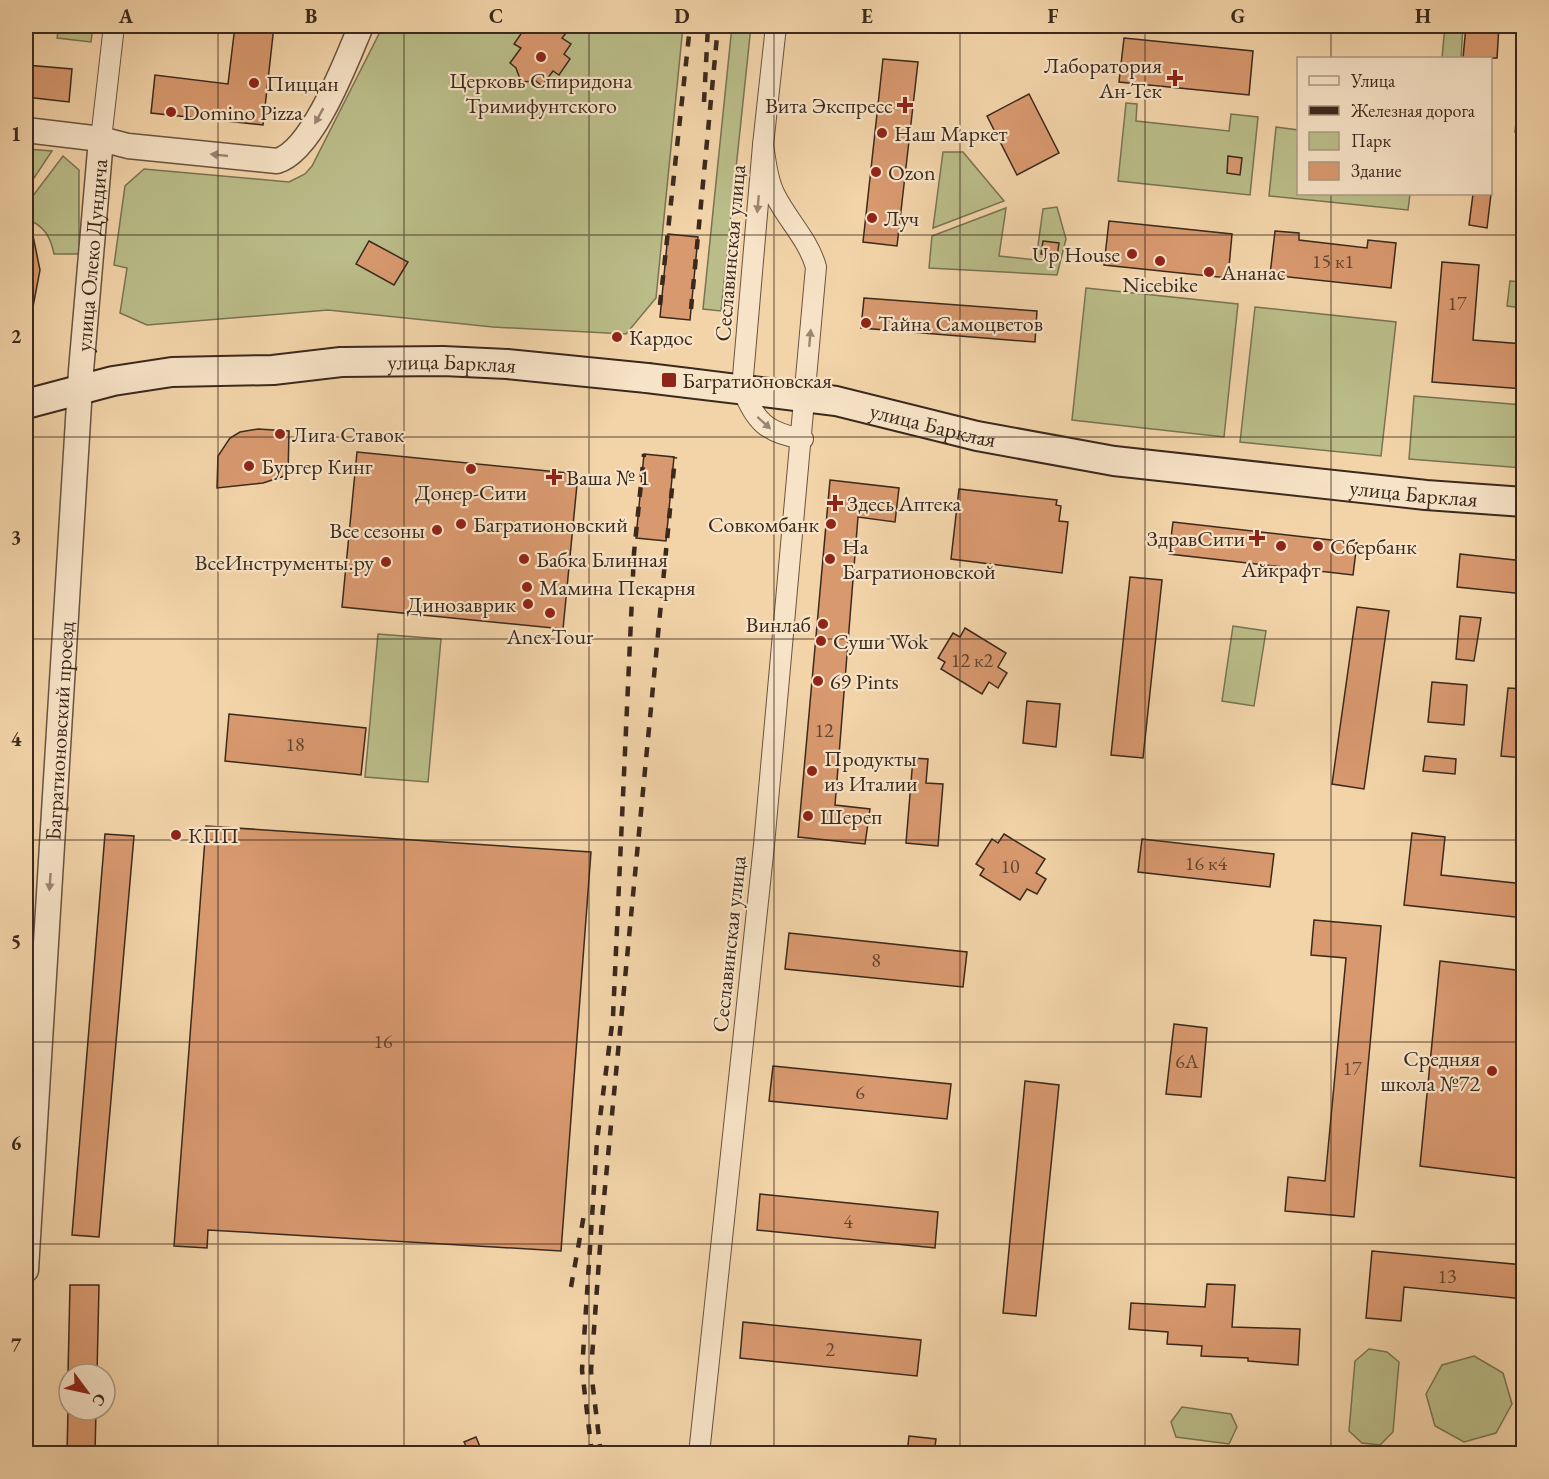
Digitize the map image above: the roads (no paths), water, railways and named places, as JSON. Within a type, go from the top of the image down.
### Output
[{"type":"main road","name":"улица Барклая","points":[[26,404],[134,359],[210,352],[274,353],[341,362],[443,361],[507,364],[806,396],[836,401],[977,436],[1114,461],[1426,495],[1524,502]]},
{"type":"main road","name":"улица Барклая","points":[[26,385],[81,380]]},
{"type":"street","points":[[101,139],[114,26]]},
{"type":"street","name":"улица Олеко Дундича","points":[[26,130],[101,139],[128,146],[277,161],[286,159],[298,150],[310,133],[335,86],[362,26]]},
{"type":"street","name":"Сеславинская улица","points":[[742,388],[763,145],[776,26]]},
{"type":"street","name":"улица Олеко Дундича","points":[[81,380],[101,139]]},
{"type":"street","name":"Сеславинская улица","points":[[699,1454],[764,845],[803,439],[816,267],[801,232],[788,218],[774,193],[763,145]]},
{"type":"street","name":"Багратионовский проезд","points":[[26,1270],[81,380]]},
{"type":"street","points":[[742,388],[750,407],[760,422],[774,432],[803,439]]},
{"type":"railway","points":[[660,305],[690,26]]},
{"type":"railway","points":[[704,102],[708,26]]},
{"type":"railway","points":[[691,309],[718,26]]},
{"type":"railway","points":[[592,1454],[582,1370],[597,1141],[613,1017],[634,553],[644,454]]},
{"type":"railway","points":[[601,1454],[591,1371],[602,1219],[675,457]]},
{"type":"railway","points":[[571,1287],[585,1209]]},
{"type":"place","name":"Церковь Спиридона Тримифунтского","points":[[541,57]]},
{"type":"place","name":"Лаборатория Ан-Тек","points":[[1175,78]]},
{"type":"place","name":"Пиццан","points":[[254,83]]},
{"type":"place","name":"Вита Экспресс","points":[[905,105]]},
{"type":"place","name":"Domino Pizza","points":[[171,112]]},
{"type":"place","name":"Наш Маркет","points":[[882,133]]},
{"type":"place","name":"Ozon","points":[[876,172]]},
{"type":"place","name":"Луч","points":[[872,218]]},
{"type":"place","name":"Up House","points":[[1132,254]]},
{"type":"place","name":"Nicebike","points":[[1160,261]]},
{"type":"place","name":"Ананас","points":[[1209,272]]},
{"type":"place","name":"Тайна Самоцветов","points":[[866,323]]},
{"type":"place","name":"Кардос","points":[[617,337]]},
{"type":"place","name":"Багратионовская","points":[[669,380]]},
{"type":"place","name":"Лига Ставок","points":[[280,434]]},
{"type":"place","name":"Бургер Кинг","points":[[249,466]]},
{"type":"place","name":"Донер-Сити","points":[[471,469]]},
{"type":"place","name":"Ваша № 1","points":[[554,477]]},
{"type":"place","name":"Здесь Аптека","points":[[835,503]]},
{"type":"place","name":"Багратионовский","points":[[461,524]]},
{"type":"place","name":"Совкомбанк","points":[[831,524]]},
{"type":"place","name":"Все сезоны","points":[[437,530]]},
{"type":"place","name":"ЗдравСити","points":[[1257,538]]},
{"type":"place","name":"Айкрафт","points":[[1281,546]]},
{"type":"place","name":"Сбербанк","points":[[1318,546]]},
{"type":"place","name":"Бабка Блинная","points":[[524,559]]},
{"type":"place","name":"На Багратионовской","points":[[830,559]]},
{"type":"place","name":"ВсеИнструменты.ру","points":[[386,562]]},
{"type":"place","name":"Мамина Пекарня","points":[[527,587]]},
{"type":"place","name":"Динозаврик","points":[[528,604]]},
{"type":"place","name":"AnexTour","points":[[550,613]]},
{"type":"place","name":"Винлаб","points":[[823,624]]},
{"type":"place","name":"Суши Wok","points":[[821,641]]},
{"type":"place","name":"69 Pints","points":[[818,681]]},
{"type":"place","name":"Продукты из Италии","points":[[812,771]]},
{"type":"place","name":"Шереп","points":[[808,816]]},
{"type":"place","name":"КПП","points":[[176,835]]},
{"type":"place","name":"Средняя школа №72","points":[[1492,1071]]}]
